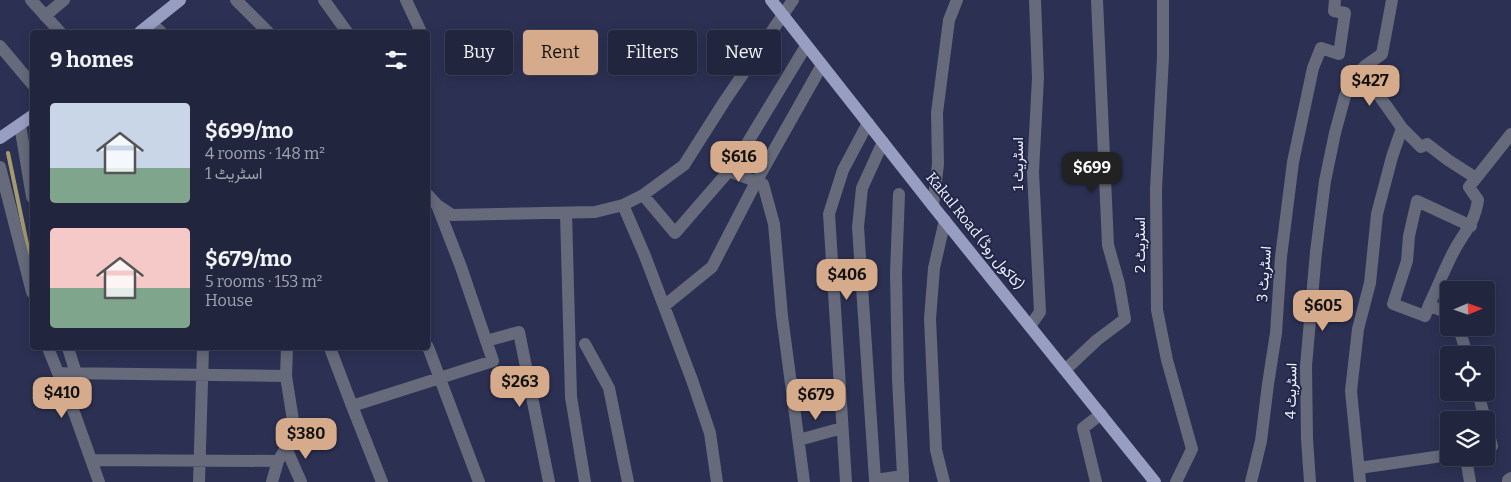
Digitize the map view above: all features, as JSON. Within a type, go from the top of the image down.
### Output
[{"type":"main road","points":[[143,30],[180,0]]},
{"type":"main road","name":"Kakul Road (کاکول روڈ)","points":[[771,0],[933,206],[1155,482]]},
{"type":"main road","points":[[0,138],[30,118]]},
{"type":"street","points":[[31,0],[58,30]]},
{"type":"street","points":[[45,16],[64,0]]},
{"type":"street","points":[[236,0],[263,30]]},
{"type":"street","points":[[324,0],[346,30]]},
{"type":"street","points":[[406,0],[420,30]]},
{"type":"street","points":[[430,197],[437,205],[452,215],[594,212],[623,205],[643,195],[684,165],[793,0]]},
{"type":"street","points":[[933,206],[938,164],[936,113],[949,20],[957,0]]},
{"type":"street","name":"اسٹریٹ 1","points":[[1030,326],[1040,312],[1034,172],[1038,78],[1035,0]]},
{"type":"street","points":[[1065,370],[1097,340],[1125,319],[1119,284],[1108,245],[1097,0]]},
{"type":"street","name":"اسٹریٹ 2","points":[[1163,0],[1163,57],[1156,189],[1157,310],[1167,360],[1192,449],[1176,482]]},
{"type":"street","name":"اسٹریٹ 3","points":[[1251,482],[1262,441],[1276,333],[1281,257],[1293,162],[1313,68],[1321,48],[1339,54],[1345,13],[1334,11],[1336,0]]},
{"type":"street","name":"اسٹریٹ 4","points":[[1310,482],[1306,439],[1306,366],[1316,252],[1325,181],[1345,96],[1354,77],[1382,54],[1392,0]]},
{"type":"street","points":[[152,23],[159,30]]},
{"type":"street","points":[[0,46],[30,82]]},
{"type":"street","points":[[643,195],[675,233],[734,165],[806,46]]},
{"type":"street","points":[[664,306],[712,267],[756,182],[822,65]]},
{"type":"street","points":[[1362,70],[1402,128],[1421,147],[1427,144],[1476,178]]},
{"type":"street","points":[[846,482],[829,214],[843,170],[868,123]]},
{"type":"street","points":[[20,125],[27,139],[30,174]]},
{"type":"street","points":[[1360,482],[1351,391],[1358,329],[1370,283],[1377,214],[1392,157],[1402,128]]},
{"type":"street","points":[[1471,226],[1417,201],[1409,236],[1407,262],[1393,304],[1425,316],[1455,250],[1471,226],[1478,200],[1469,188],[1511,134]]},
{"type":"street","points":[[883,142],[862,188],[858,227],[875,480],[903,479],[896,302],[899,194]]},
{"type":"street","points":[[0,167],[30,284]]},
{"type":"street","points":[[728,172],[763,184],[774,224],[782,316],[804,482]]},
{"type":"street","points":[[352,406],[493,361],[461,267],[437,205]]},
{"type":"street","points":[[623,205],[692,380],[710,433],[718,482]]},
{"type":"street","points":[[566,213],[571,397],[585,482]]},
{"type":"street","points":[[944,482],[936,450],[930,319],[934,268],[945,220]]},
{"type":"street","points":[[1429,306],[1440,310]]},
{"type":"street","points":[[486,341],[519,332],[549,482]]},
{"type":"street","points":[[585,344],[609,388],[628,482]]},
{"type":"street","points":[[49,350],[99,482]]},
{"type":"street","points":[[69,350],[76,373]]},
{"type":"street","points":[[199,482],[203,350]]},
{"type":"street","points":[[272,482],[278,461],[295,433],[286,376],[287,350]]},
{"type":"street","points":[[331,350],[382,482]]},
{"type":"street","points":[[429,350],[479,482]]},
{"type":"street","points":[[58,373],[286,376]]},
{"type":"street","points":[[1096,482],[1083,428],[1101,414]]},
{"type":"street","points":[[799,440],[842,428]]},
{"type":"street","points":[[286,448],[301,482]]},
{"type":"street","points":[[1358,468],[1440,456]]},
{"type":"street","points":[[92,460],[278,461]]},
{"type":"street","points":[[1467,466],[1470,482]]},
{"type":"street","points":[[1143,468],[1146,482]]},
{"type":"street","points":[[1508,482],[1511,478]]},
{"type":"waterway","points":[[8,153],[30,258]]}]
